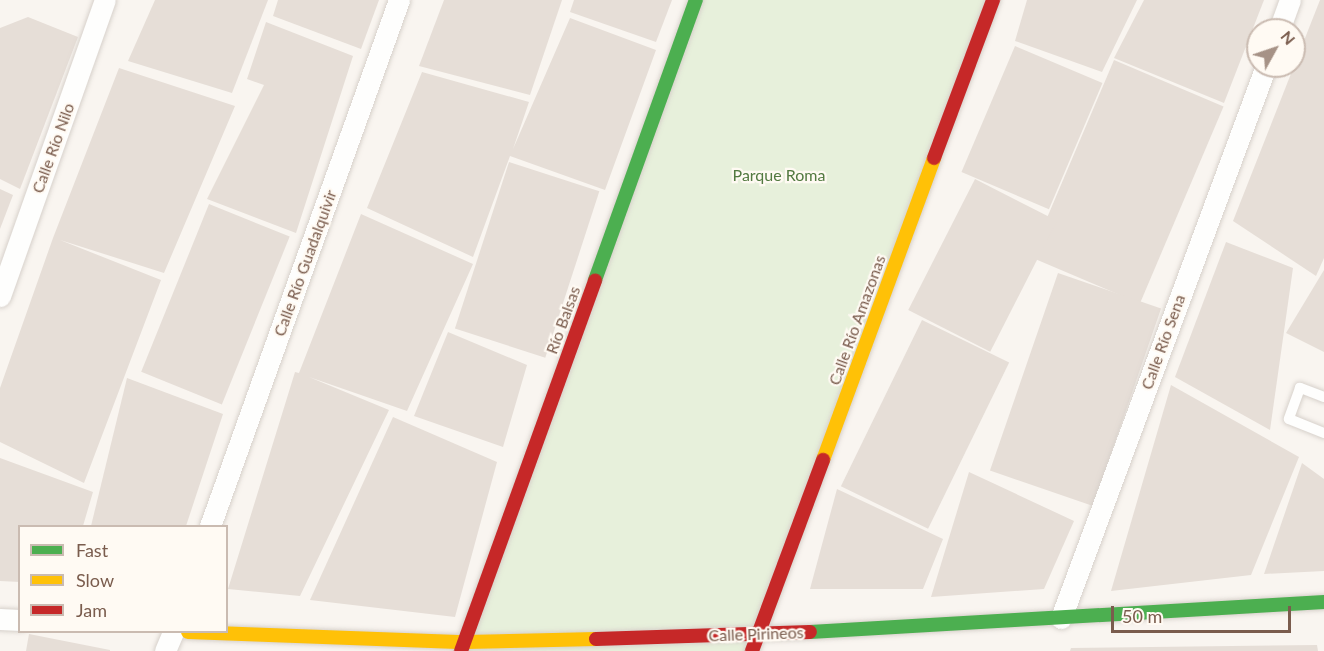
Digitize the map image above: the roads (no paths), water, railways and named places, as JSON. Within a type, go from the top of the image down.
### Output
[{"type":"street","name":"Calle Río Nilo","points":[[0,296],[105,0]]},
{"type":"street","name":"Calle Río Guadalquivir","points":[[210,525],[399,0]]},
{"type":"street","name":"Río Balsas","points":[[463,646],[696,0]]},
{"type":"street","name":"Calle Río Amazonas","points":[[752,651],[993,0]]},
{"type":"street","points":[[1283,18],[1290,0]]},
{"type":"street","name":"Calle Río Sena","points":[[1060,618],[1262,78]]},
{"type":"street","name":"Calle Pirineos","points":[[208,633],[463,646],[758,635],[1324,602]]},
{"type":"street","points":[[0,619],[18,621]]},
{"type":"street","points":[[165,651],[172,633]]},
{"type":"lane","points":[[1324,397],[1300,388],[1289,419],[1324,433]]},
{"type":"park label","name":"Parque Roma","points":[[779,175]]}]
